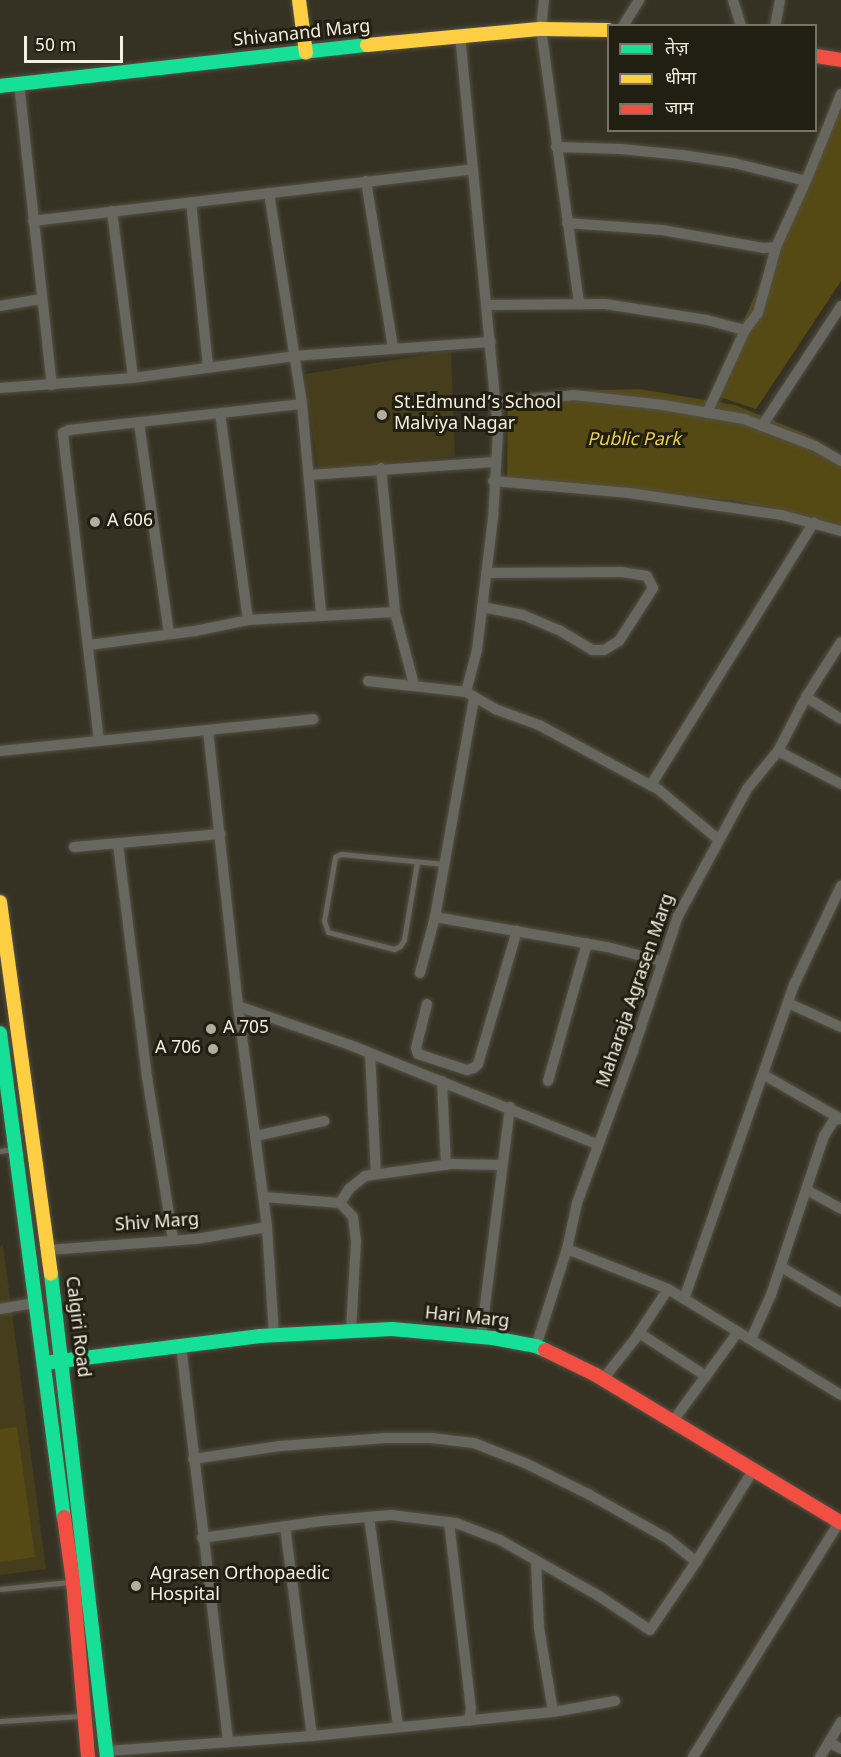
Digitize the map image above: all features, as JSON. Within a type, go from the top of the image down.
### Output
[{"type":"main road","points":[[299,0],[306,53]]},
{"type":"main road","name":"Shivanand Marg","points":[[0,86],[460,35],[541,29],[607,30]]},
{"type":"main road","points":[[817,56],[841,60]]},
{"type":"main road","name":"Calgiri Road","points":[[0,903],[63,1361],[107,1754]]},
{"type":"main road","name":"Calgiri Road","points":[[0,1034],[73,1582],[88,1757]]},
{"type":"main road","name":"Hari Marg","points":[[43,1363],[274,1335],[351,1330],[392,1329],[481,1337],[536,1346],[603,1379],[840,1522]]},
{"type":"street","points":[[544,0],[541,29],[579,304]]},
{"type":"street","points":[[624,24],[639,0]]},
{"type":"street","points":[[733,0],[740,24]]},
{"type":"street","points":[[775,24],[780,0]]},
{"type":"street","points":[[420,973],[435,917],[445,864],[477,650],[493,519],[493,481],[498,432],[460,35]]},
{"type":"street","points":[[19,83],[52,385]]},
{"type":"street","points":[[707,413],[745,330],[758,313],[776,247],[806,181],[841,94]]},
{"type":"street","points":[[556,147],[621,149],[682,155],[734,163],[806,181]]},
{"type":"street","points":[[33,221],[473,169]]},
{"type":"street","points":[[366,181],[393,348]]},
{"type":"street","points":[[269,193],[302,404],[321,614]]},
{"type":"street","points":[[191,202],[208,367]]},
{"type":"street","points":[[112,211],[133,378]]},
{"type":"street","points":[[567,223],[663,230],[764,248],[776,247]]},
{"type":"street","points":[[0,306],[41,298]]},
{"type":"street","points":[[487,305],[606,304],[707,320],[745,330]]},
{"type":"street","points":[[762,426],[841,306]]},
{"type":"street","points":[[0,388],[133,378],[296,356],[491,342]]},
{"type":"street","points":[[496,403],[574,395],[744,419],[815,446],[841,461]]},
{"type":"street","points":[[99,741],[63,433],[69,430],[302,404]]},
{"type":"street","points":[[220,413],[248,620]]},
{"type":"street","points":[[139,423],[168,634]]},
{"type":"street","points":[[309,475],[381,468],[495,462]]},
{"type":"street","points":[[381,468],[395,612],[414,686]]},
{"type":"street","points":[[493,481],[629,493],[814,522],[841,531]]},
{"type":"street","points":[[651,785],[814,522]]},
{"type":"street","points":[[482,607],[523,615],[560,630],[592,650],[604,650],[619,641],[653,588],[647,576],[622,572],[486,573]]},
{"type":"street","points":[[89,645],[248,620],[321,614],[395,612]]},
{"type":"street","name":"Maharaja Agrasen Marg","points":[[536,1346],[567,1249],[578,1203],[633,1052],[661,961],[678,916],[747,789],[778,752],[806,696],[841,642]]},
{"type":"street","points":[[368,681],[470,694],[495,709],[539,725],[651,785],[719,840]]},
{"type":"street","points":[[806,696],[841,718]]},
{"type":"street","points":[[0,751],[312,719]]},
{"type":"street","points":[[208,730],[238,1006],[264,1197],[274,1335]]},
{"type":"street","points":[[778,752],[841,784]]},
{"type":"street","points":[[74,847],[220,834]]},
{"type":"street","points":[[118,844],[147,1077],[172,1240]]},
{"type":"street","points":[[684,1299],[788,1003],[841,886]]},
{"type":"street","points":[[435,917],[587,944],[661,961]]},
{"type":"street","points":[[427,1004],[416,1048],[418,1054],[468,1070],[474,1068],[478,1064],[517,931]]},
{"type":"street","points":[[548,1081],[587,944]]},
{"type":"street","points":[[788,1003],[841,1027]]},
{"type":"street","points":[[238,1006],[370,1053],[510,1107],[598,1145]]},
{"type":"street","points":[[370,1053],[376,1174]]},
{"type":"street","points":[[764,1075],[841,1119]]},
{"type":"street","points":[[442,1081],[446,1165]]},
{"type":"street","points":[[481,1337],[510,1107]]},
{"type":"street","points":[[751,1340],[781,1267],[824,1136],[834,1120],[841,1119]]},
{"type":"street","points":[[256,1136],[324,1121]]},
{"type":"street","points":[[340,1203],[349,1189],[365,1176],[446,1165],[501,1164]]},
{"type":"street","points":[[807,1190],[841,1209]]},
{"type":"street","points":[[264,1197],[340,1203],[353,1217],[356,1241],[351,1330]]},
{"type":"street","name":"Shiv Marg","points":[[48,1250],[196,1239],[267,1227]]},
{"type":"street","points":[[567,1249],[668,1289],[841,1395]]},
{"type":"street","points":[[781,1267],[841,1302]]},
{"type":"street","points":[[603,1379],[639,1333],[668,1289]]},
{"type":"street","points":[[0,1309],[35,1304]]},
{"type":"street","points":[[673,1421],[738,1332]]},
{"type":"street","points":[[639,1333],[706,1376]]},
{"type":"street","points":[[181,1346],[228,1742]]},
{"type":"street","points":[[193,1459],[280,1446],[386,1438],[431,1438],[474,1443],[525,1463],[590,1495],[668,1539],[696,1562]]},
{"type":"street","points":[[202,1538],[285,1526],[391,1515],[449,1522],[500,1540],[599,1596],[650,1630],[754,1469]]},
{"type":"street","points":[[369,1517],[398,1727]]},
{"type":"street","points":[[449,1522],[471,1708],[469,1721]]},
{"type":"street","points":[[693,1757],[840,1522]]},
{"type":"street","points":[[285,1526],[312,1736]]},
{"type":"street","points":[[536,1562],[539,1628],[553,1712]]},
{"type":"street","points":[[107,1754],[469,1721],[553,1712],[615,1701]]},
{"type":"street","points":[[820,1757],[841,1722]]},
{"type":"street","points":[[829,1742],[841,1749]]},
{"type":"lane","points":[[417,861],[404,940],[400,946],[394,949],[328,932],[324,921],[335,857],[340,854],[417,861],[445,864]]},
{"type":"lane","points":[[0,1150],[15,1148]]},
{"type":"lane","points":[[0,1589],[73,1582]]},
{"type":"lane","points":[[0,1720],[84,1716]]},
{"type":"shaded area","name":"St.Edmund’s School Malviya Nagar","points":[[451,351],[455,456],[318,471],[305,374]]},
{"type":"shaded area","points":[[3,1245],[46,1569],[0,1575],[0,1246]]},
{"type":"green space","points":[[841,103],[841,281],[756,409],[711,394]]},
{"type":"green space","name":"Public Park","points":[[639,389],[735,405],[808,435],[841,456],[841,533],[813,517],[732,500],[507,484],[508,393]]},
{"type":"green space","points":[[17,1427],[35,1557],[0,1562],[0,1429]]},
{"type":"traffic: fast","points":[[0,86],[367,45]]},
{"type":"traffic: fast","points":[[0,1033],[64,1517]]},
{"type":"traffic: fast","points":[[51,1274],[107,1757]]},
{"type":"traffic: fast","points":[[52,1362],[260,1336],[392,1329],[493,1338],[536,1346],[545,1350]]},
{"type":"traffic: slow","points":[[299,0],[306,53]]},
{"type":"traffic: slow","points":[[367,45],[541,29],[607,30]]},
{"type":"traffic: slow","points":[[0,902],[51,1274]]},
{"type":"traffic: jam","points":[[817,56],[841,60]]},
{"type":"traffic: jam","points":[[545,1350],[596,1375],[841,1523]]},
{"type":"traffic: jam","points":[[64,1517],[73,1582],[88,1757]]},
{"type":"place","name":"St.Edmund’s School Malviya Nagar","points":[[382,415]]},
{"type":"place","name":"A 606","points":[[95,522]]},
{"type":"place","name":"A 705","points":[[211,1029]]},
{"type":"place","name":"A 706","points":[[213,1049]]},
{"type":"place","name":"Agrasen Orthopaedic Hospital","points":[[136,1586]]}]
